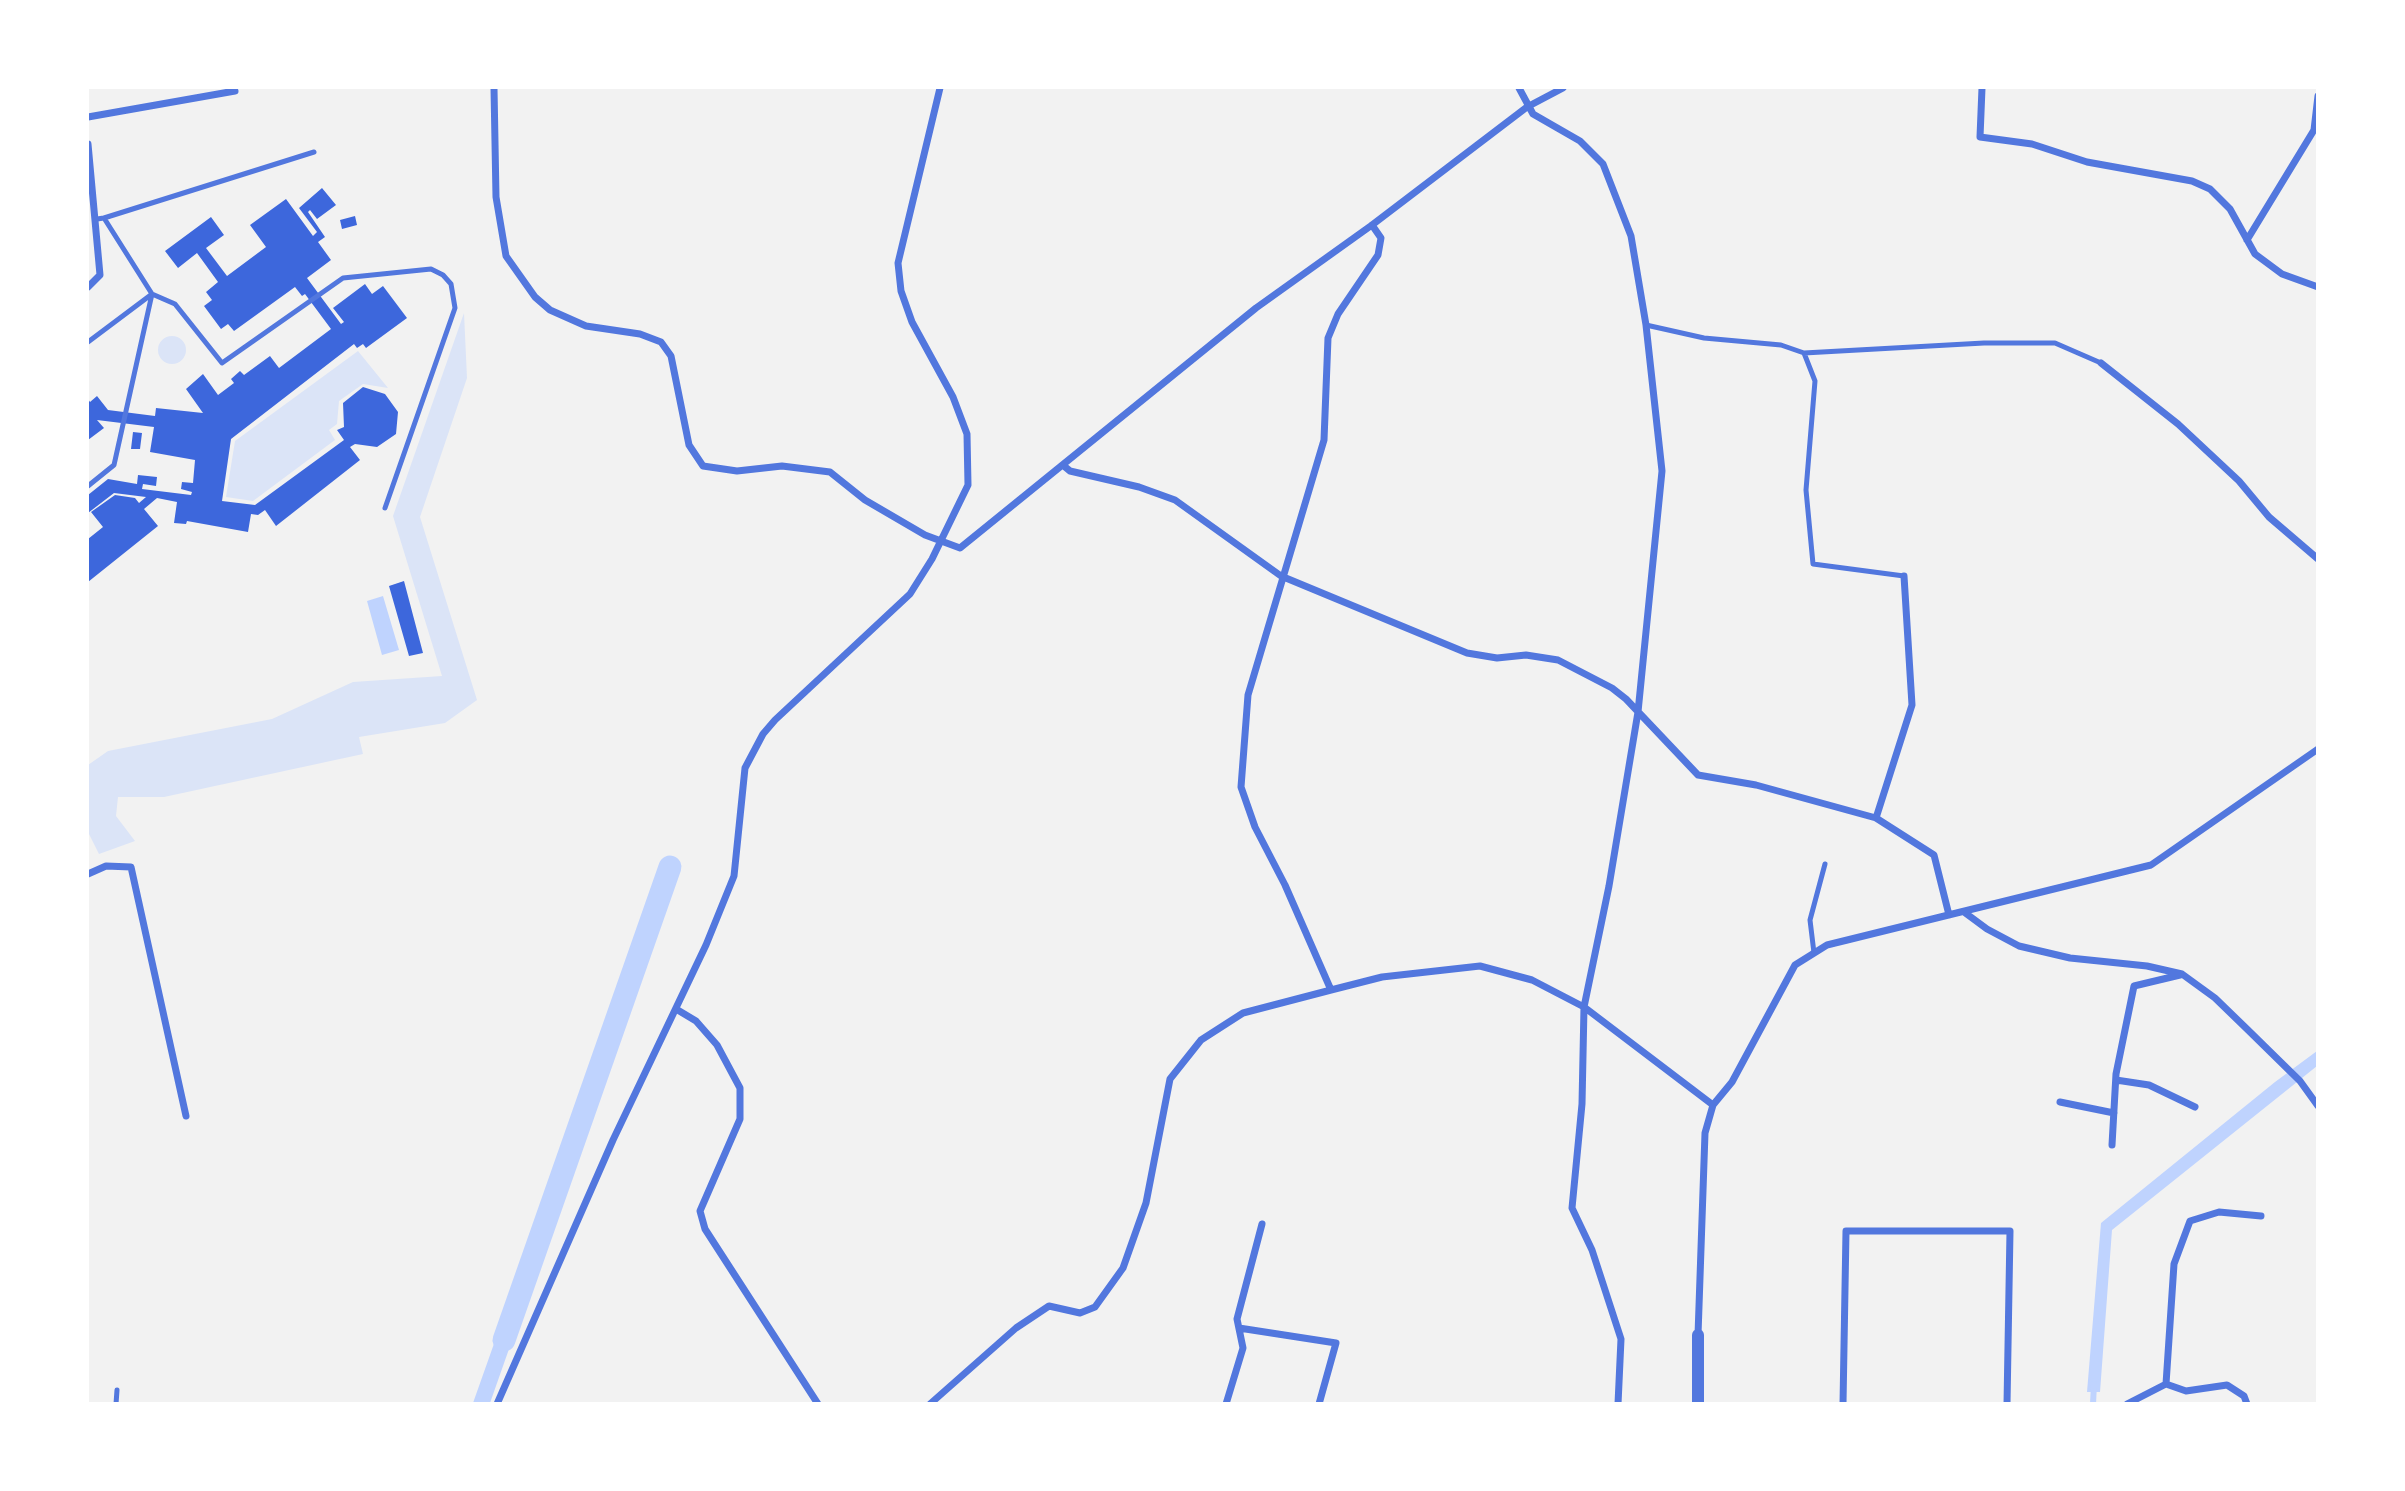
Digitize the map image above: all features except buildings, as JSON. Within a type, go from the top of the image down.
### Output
[{"type":"street","points":[[88,117],[235,91],[234,88]]},
{"type":"street","points":[[494,88],[496,197],[506,256],[535,297],[550,310],[586,326],[640,334],[661,342],[671,356],[689,445],[703,466],[737,471],[782,466],[830,472],[865,500],[940,542],[960,548],[1256,308],[1372,225],[1527,107],[1563,88]]},
{"type":"street","points":[[497,1404],[734,876],[745,768],[764,734],[910,594],[968,485],[967,434],[953,397],[912,322],[901,291],[898,263],[940,88]]},
{"type":"street","points":[[1519,88],[1533,114],[1580,141],[1603,164],[1631,236],[1646,325],[1662,471],[1638,712],[1609,886],[1584,1007],[1582,1104],[1572,1208],[1592,1250],[1621,1339],[1618,1404]]},
{"type":"street","points":[[1982,88],[1980,137],[2032,144],[2087,162],[2192,181],[2210,189],[2230,209],[2255,254],[2282,274],[2318,287]]},
{"type":"street","points":[[2247,240],[2315,130],[2318,96]]},
{"type":"street","points":[[88,144],[101,218],[100,275],[88,287]]},
{"type":"street","points":[[1331,990],[1255,827],[1241,787],[1248,695],[1281,576],[1300,527],[1324,440],[1328,338],[1338,314],[1378,255],[1381,238],[1372,225]]},
{"type":"street","points":[[2101,363],[2178,424],[2239,481],[2269,517],[2318,559]]},
{"type":"street","points":[[1063,466],[1070,471],[1139,487],[1175,500],[1281,576],[1467,653],[1497,658],[1526,654],[1558,660],[1612,688],[1698,775],[1756,785],[1876,818],[1934,855],[1949,915]]},
{"type":"street","points":[[1876,818],[1912,705],[1904,576]]},
{"type":"street","points":[[1698,1404],[1705,1133],[1713,1105],[1732,1082],[1795,965],[1827,945],[2151,865],[2318,749]]},
{"type":"street","points":[[88,874],[106,866],[131,867],[186,1116]]},
{"type":"street","points":[[1964,912],[1987,929],[2019,946],[2070,958],[2147,965],[2182,974],[2215,998],[2248,1030],[2300,1081],[2318,1106]]},
{"type":"street","points":[[930,1404],[1016,1328],[1049,1306],[1080,1313],[1096,1307],[1123,1268],[1146,1203],[1170,1079],[1201,1040],[1243,1013],[1382,977],[1480,966],[1532,980],[1584,1007],[1713,1105]]},
{"type":"street","points":[[2112,1145],[2116,1080],[2134,986],[2182,974]]},
{"type":"street","points":[[676,1009],[696,1021],[717,1045],[740,1088],[740,1119],[700,1211],[705,1229],[818,1404]]},
{"type":"street","points":[[2116,1080],[2149,1086],[2196,1107]]},
{"type":"street","points":[[2060,1102],[2114,1113]]},
{"type":"street","points":[[2166,1384],[2174,1264],[2190,1221],[2219,1212],[2260,1216]]},
{"type":"street","points":[[1226,1404],[1243,1348],[1237,1319],[1262,1224]]},
{"type":"street","points":[[1843,1404],[1846,1231],[2010,1231],[2007,1404]]},
{"type":"street","points":[[1239,1328],[1336,1343],[1319,1404]]},
{"type":"street","points":[[2127,1404],[2166,1384],[2186,1391],[2227,1385],[2244,1396],[2247,1404]]},
{"type":"lane","points":[[314,152],[101,218],[152,294],[175,304],[222,363],[342,278],[431,269],[443,275],[451,284],[456,308],[385,508]]},
{"type":"lane","points":[[88,342],[152,294]]},
{"type":"lane","points":[[88,486],[114,465],[152,294]]},
{"type":"lane","points":[[1646,325],[1704,338],[1782,345],[1804,353],[1984,343],[2055,343],[2101,363]]},
{"type":"lane","points":[[1804,353],[1815,381],[1806,490],[1813,564],[1904,576]]},
{"type":"lane","points":[[1814,953],[1810,920],[1825,864]]},
{"type":"lane","points":[[116,1404],[117,1390]]},
{"type":"shaded area","points":[[464,313],[467,378],[420,517],[477,700],[445,723],[359,737],[363,754],[164,797],[118,797],[116,816],[135,841],[99,854],[88,832],[88,765],[108,751],[272,719],[353,682],[442,676],[393,516]]},
{"type":"shaded area","points":[[172,336],[182,340],[186,350],[182,360],[172,364],[162,360],[158,350],[162,340]]},
{"type":"shaded area","points":[[358,351],[388,388],[363,384],[339,401],[337,424],[329,430],[335,440],[253,501],[226,497],[235,441]]},
{"type":"water","points":[[383,596],[399,650],[382,655],[367,601]]},
{"type":"water","points":[[2317,1051],[2317,1066],[2112,1230],[2100,1392],[2087,1392],[2101,1223]]},
{"type":"water","points":[[507,1307],[522,1312],[490,1403],[473,1403]]},
{"type":"waterway","points":[[504,1340],[670,867]]},
{"type":"waterway","points":[[2093,1404],[2094,1384]]}]
